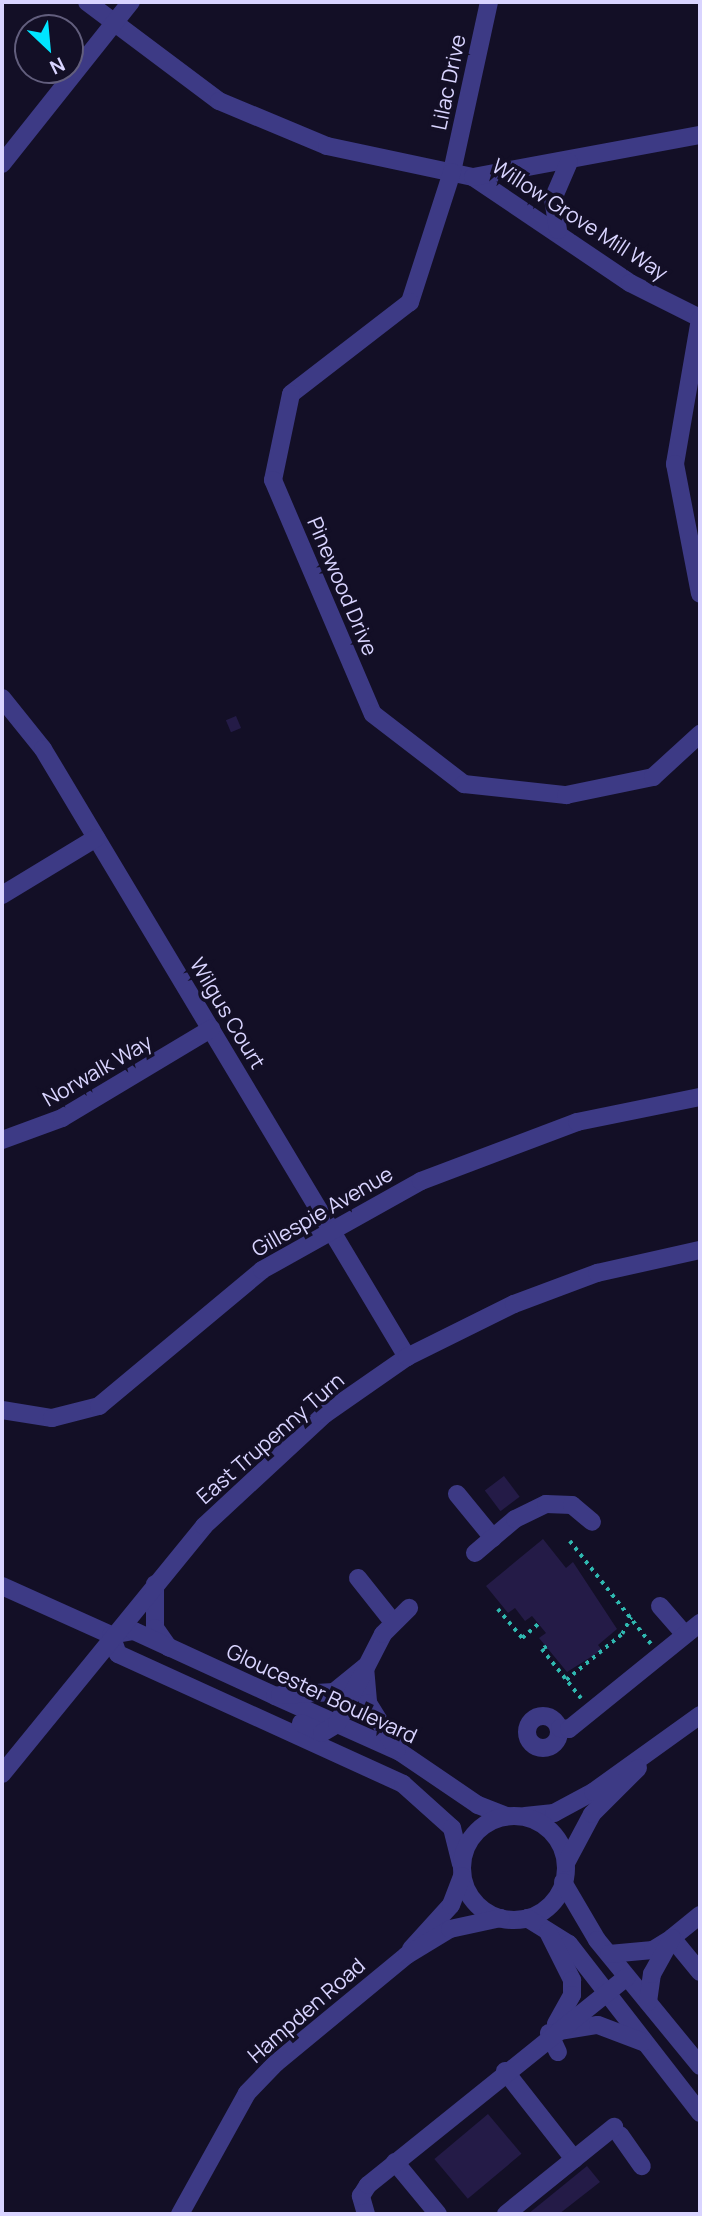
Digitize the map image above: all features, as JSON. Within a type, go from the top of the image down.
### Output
[{"type":"street","name":"Willow Grove Mill Way","points":[[87,2],[219,101],[275,128],[374,160],[473,177],[558,230],[630,283],[700,318]]},
{"type":"street","points":[[2,164],[131,2]]},
{"type":"street","name":"Lilac Drive","points":[[452,172],[489,2]]},
{"type":"street","name":"Willow Grove Mill Way","points":[[473,177],[569,162],[598,149],[700,135]]},
{"type":"street","points":[[558,230],[552,199],[569,162]]},
{"type":"street","name":"Pinewood Drive","points":[[452,172],[410,302],[291,394],[273,480],[373,714],[464,784],[566,795],[653,777],[700,734]]},
{"type":"street","points":[[700,318],[675,464],[700,594]]},
{"type":"street","name":"Wilgus Court","points":[[2,698],[43,749],[407,1357]]},
{"type":"street","points":[[2,895],[96,838]]},
{"type":"street","name":"Norwalk Way","points":[[2,1140],[53,1124],[211,1030]]},
{"type":"street","name":"Gillespie Avenue","points":[[2,1409],[52,1418],[99,1406],[262,1269],[421,1181],[528,1138],[700,1097]]},
{"type":"street","name":"East Trupenny Turn","points":[[2,1774],[111,1635],[155,1584],[292,1443],[407,1357],[504,1308],[597,1273],[700,1250]]},
{"type":"street","points":[[457,1494],[493,1538]]},
{"type":"street","points":[[475,1553],[493,1538],[546,1504],[572,1505],[592,1522]]},
{"type":"street","points":[[358,1578],[394,1622]]},
{"type":"street","points":[[155,1584],[155,1628],[169,1648]]},
{"type":"street","name":"Gloucester Boulevard","points":[[2,1586],[111,1635],[134,1631],[400,1752],[478,1805],[514,1816]]},
{"type":"street","points":[[660,1606],[685,1635]]},
{"type":"street","points":[[264,1719],[288,1717],[323,1732],[337,1724],[365,1667],[394,1622],[409,1608]]},
{"type":"street","points":[[560,1728],[569,1729],[700,1623]]},
{"type":"street","name":"Gloucester Boulevard","points":[[111,1635],[118,1654],[403,1784],[452,1828],[462,1870]]},
{"type":"street","points":[[275,1696],[322,1696],[365,1667]]},
{"type":"street","points":[[365,1667],[371,1710],[400,1752]]},
{"type":"street","points":[[700,1715],[647,1757],[565,1808],[514,1816],[478,1829],[462,1870],[476,1904],[501,1918],[535,1921],[608,1991],[700,2113]]},
{"type":"street","points":[[535,1921],[554,1901],[564,1882],[566,1863],[592,1814],[647,1757]]},
{"type":"street","points":[[514,1816],[548,1828],[566,1863]]},
{"type":"street","name":"Hampden Road","points":[[180,2214],[247,2092],[407,1955],[451,1905],[462,1870]]},
{"type":"street","points":[[564,1882],[609,1954],[700,2066]]},
{"type":"street","points":[[609,1954],[653,1950],[700,1915]]},
{"type":"street","name":"Hampden Road","points":[[407,1955],[450,1929],[501,1918]]},
{"type":"street","points":[[535,1921],[572,1980],[564,2013],[549,2033]]},
{"type":"street","points":[[671,1937],[700,1972]]},
{"type":"street","points":[[648,2002],[652,1974],[671,1937]]},
{"type":"street","points":[[366,2214],[361,2196],[395,2162],[549,2033],[627,1977]]},
{"type":"street","points":[[549,2033],[598,2025],[645,2043]]},
{"type":"street","points":[[549,2033],[558,2052]]},
{"type":"street","points":[[505,2071],[574,2159]]},
{"type":"street","points":[[506,2214],[574,2159],[617,2131],[642,2165]]},
{"type":"street","points":[[395,2162],[438,2214]]},
{"type":"path","points":[[570,1541],[651,1644]]},
{"type":"path","points":[[498,1609],[522,1637],[538,1624]]},
{"type":"path","points":[[566,1680],[622,1634],[631,1618]]},
{"type":"path","points":[[547,1647],[542,1650],[582,1700]]},
{"type":"building","points":[[236,716],[241,728],[231,732],[226,720]]},
{"type":"building","points":[[504,1476],[520,1497],[500,1511],[485,1490]]},
{"type":"building","points":[[543,1539],[566,1568],[573,1562],[617,1629],[598,1645],[602,1650],[567,1672],[539,1638],[546,1633],[532,1616],[525,1621],[515,1608],[508,1613],[486,1586]]},
{"type":"building","points":[[488,2114],[521,2154],[468,2199],[434,2159]]},
{"type":"building","points":[[587,2166],[600,2182],[559,2214],[528,2214]]}]
